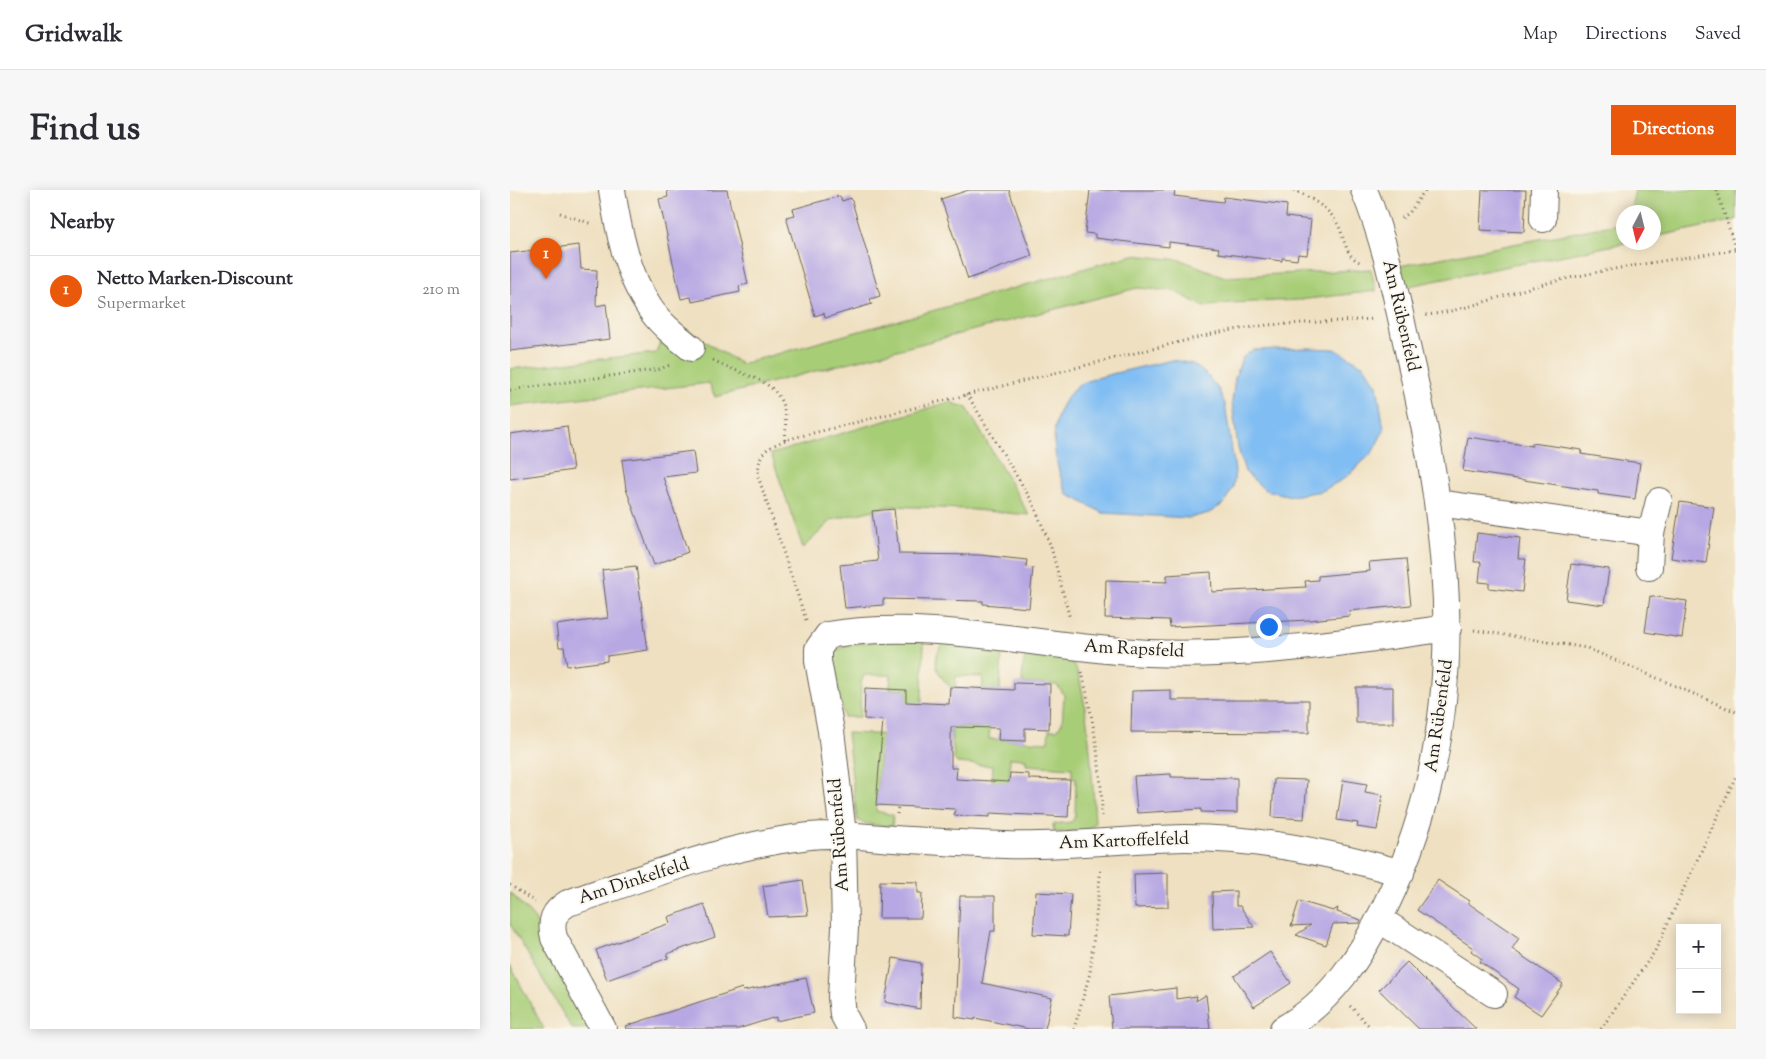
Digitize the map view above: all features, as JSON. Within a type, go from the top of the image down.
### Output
[{"type":"street","points":[[612,190],[618,225],[636,282],[650,308],[669,331],[691,348]]},
{"type":"street","name":"Am Rübenfeld","points":[[1282,1029],[1310,1011],[1334,988],[1356,960],[1379,919],[1401,873],[1423,813],[1433,772],[1444,698],[1448,628],[1443,543],[1438,503],[1426,432],[1401,318],[1379,228],[1364,190]]},
{"type":"street","points":[[1543,219],[1544,190]]},
{"type":"street","points":[[1649,567],[1651,533],[1659,500]]},
{"type":"street","points":[[1438,503],[1651,533]]},
{"type":"street","name":"Am Rapsfeld","points":[[822,641],[828,635],[839,633],[911,630],[986,634],[1077,647],[1147,653],[1224,654],[1302,648],[1448,628]]},
{"type":"street","name":"Am Rübenfeld","points":[[822,641],[818,649],[818,661],[831,731],[843,834],[845,928],[841,997],[843,1014],[851,1029]]},
{"type":"street","name":"Am Kartoffelfeld","points":[[843,834],[1007,845],[1185,838],[1252,842],[1318,850],[1401,873]]},
{"type":"street","name":"Am Dinkelfeld","points":[[603,1029],[554,938],[551,926],[553,916],[558,909],[637,880],[730,852],[810,836],[843,834]]},
{"type":"street","points":[[1379,919],[1494,994]]},
{"type":"path","points":[[1294,190],[1312,199],[1329,213],[1337,223],[1348,251],[1354,260],[1360,262],[1386,256]]},
{"type":"path","points":[[1379,228],[1396,222],[1410,212],[1425,190]]},
{"type":"path","points":[[822,641],[809,628],[758,476],[758,459],[765,450],[786,440],[1220,332],[1267,325],[1401,318],[1434,314],[1466,307],[1537,286],[1622,268],[1736,251],[1717,190]]},
{"type":"path","points":[[510,390],[660,369],[680,362],[691,348],[729,368],[758,378],[770,386],[780,399],[785,411],[786,440]]},
{"type":"path","points":[[967,394],[1033,503],[1051,547],[1077,647],[1095,729],[1102,781],[1103,842],[1100,896],[1090,973],[1074,1029]]},
{"type":"path","points":[[1448,628],[1498,633],[1587,648],[1736,712]]},
{"type":"path","points":[[1601,1029],[1655,952],[1736,776]]},
{"type":"path","points":[[1334,988],[1372,1029]]},
{"type":"green space","points":[[1635,190],[1736,190],[1736,220],[1661,236],[1661,205],[1632,205]]},
{"type":"green space","points":[[1616,224],[1616,245],[1404,287],[1399,266]]},
{"type":"green space","points":[[1133,255],[1181,260],[1225,277],[1371,269],[1376,291],[1299,300],[1230,303],[1204,307],[1174,291],[1137,288],[715,397],[709,383],[510,406],[510,369],[656,353],[661,339],[674,322],[741,364]]},
{"type":"green space","points":[[950,402],[967,408],[1029,515],[964,509],[890,506],[832,520],[803,548],[771,454]]},
{"type":"green space","points":[[924,641],[921,722],[905,721],[906,690],[890,689],[891,675],[864,675],[861,683],[860,717],[844,717],[830,655],[838,649],[861,643]]},
{"type":"green space","points":[[943,642],[1002,648],[999,715],[990,728],[989,739],[1048,742],[1049,730],[1057,730],[1062,723],[1064,695],[1057,685],[1022,683],[1025,658],[1030,652],[1048,654],[1065,658],[1074,665],[1083,693],[1091,766],[1095,823],[1088,831],[1054,832],[1053,824],[1072,822],[1075,816],[1076,778],[1072,777],[1072,768],[1026,765],[1026,759],[1010,758],[1008,807],[991,806],[993,766],[957,763],[954,759],[951,727],[980,728],[983,677],[956,676],[955,687],[950,687],[936,666],[937,655]]},
{"type":"green space","points":[[847,733],[920,736],[880,753],[876,811],[893,815],[892,827],[868,824],[857,820]]},
{"type":"green space","points":[[510,892],[534,918],[594,1029],[572,1029],[510,924]]},
{"type":"green space","points":[[510,965],[544,1029],[510,1029]]},
{"type":"water","points":[[1335,349],[1364,366],[1377,385],[1384,430],[1372,453],[1345,478],[1322,491],[1291,496],[1265,490],[1245,472],[1238,448],[1232,402],[1235,378],[1242,358],[1253,350]]},
{"type":"water","points":[[1172,360],[1193,364],[1207,375],[1219,390],[1225,404],[1235,471],[1233,488],[1223,504],[1209,513],[1189,518],[1103,513],[1067,494],[1058,466],[1054,437],[1060,409],[1068,396],[1085,382]]},
{"type":"building","points":[[667,190],[727,190],[748,284],[739,286],[740,292],[692,302],[691,297],[681,299],[659,199],[668,197]]},
{"type":"building","points":[[969,190],[1009,190],[1032,256],[968,279],[941,199]]},
{"type":"building","points":[[1090,190],[1175,190],[1174,196],[1223,202],[1224,197],[1287,205],[1286,217],[1311,220],[1307,255],[1298,254],[1297,260],[1282,258],[1282,261],[1218,253],[1219,248],[1169,242],[1169,247],[1095,238],[1095,234],[1085,233]]},
{"type":"building","points":[[1482,190],[1526,190],[1524,232],[1480,230]]},
{"type":"building","points":[[840,196],[842,201],[851,198],[880,296],[870,299],[872,304],[825,318],[824,313],[815,316],[786,217],[795,215],[793,209]]},
{"type":"building","points":[[579,245],[581,269],[597,270],[596,306],[606,304],[610,339],[510,351],[510,253]]},
{"type":"building","points":[[567,426],[573,470],[510,479],[510,434]]},
{"type":"building","points":[[1468,437],[1532,446],[1532,443],[1582,450],[1581,454],[1640,463],[1635,499],[1598,494],[1598,491],[1463,471]]},
{"type":"building","points":[[693,451],[696,473],[663,477],[688,552],[654,565],[626,489],[622,460]]},
{"type":"building","points":[[1680,502],[1714,507],[1706,563],[1671,558]]},
{"type":"building","points":[[894,509],[899,554],[980,555],[1027,560],[1026,567],[1033,568],[1029,608],[983,604],[983,601],[883,599],[883,605],[845,608],[840,565],[878,561],[872,511]]},
{"type":"building","points":[[1477,533],[1520,538],[1518,559],[1526,559],[1522,592],[1489,588],[1489,583],[1479,582],[1481,562],[1474,562]]},
{"type":"building","points":[[1406,559],[1411,605],[1349,611],[1350,616],[1309,620],[1170,627],[1169,620],[1105,618],[1106,580],[1167,582],[1167,575],[1211,572],[1212,592],[1306,587],[1305,581],[1318,580],[1318,576],[1370,571],[1369,562]]},
{"type":"building","points":[[1571,564],[1609,569],[1604,605],[1566,600]]},
{"type":"building","points":[[636,566],[648,650],[607,656],[607,661],[567,666],[564,647],[559,647],[556,625],[608,618],[602,570]]},
{"type":"building","points":[[1650,596],[1687,601],[1682,638],[1645,632]]},
{"type":"building","points":[[1014,683],[1050,684],[1049,729],[1025,728],[1025,741],[998,740],[999,728],[951,727],[951,768],[957,768],[956,779],[1009,782],[1010,773],[1029,774],[1029,779],[1070,780],[1068,817],[990,813],[990,817],[954,815],[955,809],[876,805],[883,720],[864,719],[865,688],[906,690],[906,702],[949,704],[950,687],[1014,690]]},
{"type":"building","points":[[1356,687],[1393,687],[1393,723],[1356,723]]},
{"type":"building","points":[[1171,690],[1171,700],[1309,700],[1309,733],[1131,732],[1132,691]]},
{"type":"building","points":[[1171,774],[1171,777],[1237,778],[1237,813],[1201,812],[1201,809],[1137,813],[1134,776]]},
{"type":"building","points":[[1274,779],[1307,780],[1304,819],[1272,817]]},
{"type":"building","points":[[1343,780],[1367,784],[1365,792],[1383,795],[1377,830],[1357,827],[1358,823],[1337,820]]},
{"type":"building","points":[[1168,873],[1168,907],[1135,908],[1134,874]]},
{"type":"building","points":[[803,880],[808,915],[768,917],[763,886]]},
{"type":"building","points":[[1438,880],[1470,901],[1468,903],[1519,938],[1512,949],[1563,984],[1541,1015],[1514,997],[1519,989],[1480,962],[1482,959],[1471,951],[1473,948],[1417,910]]},
{"type":"building","points":[[880,881],[918,882],[918,893],[922,893],[921,918],[879,918]]},
{"type":"building","points":[[1236,891],[1236,906],[1240,906],[1254,927],[1213,929],[1212,892]]},
{"type":"building","points":[[1036,892],[1071,894],[1068,936],[1033,934]]},
{"type":"building","points":[[960,896],[995,896],[995,931],[991,931],[982,983],[1052,998],[1045,1029],[1029,1029],[975,1018],[975,1020],[955,1017]]},
{"type":"building","points":[[1299,901],[1333,911],[1338,908],[1337,912],[1361,920],[1360,923],[1333,924],[1326,945],[1296,935],[1311,925],[1291,926]]},
{"type":"building","points":[[704,904],[715,937],[667,954],[668,958],[607,980],[596,950],[670,923],[668,917]]},
{"type":"building","points":[[1270,952],[1291,983],[1254,1007],[1234,976]]},
{"type":"building","points":[[893,958],[921,963],[920,1009],[885,1002]]},
{"type":"building","points":[[1407,962],[1476,1029],[1419,1029],[1379,990]]},
{"type":"building","points":[[806,978],[814,1013],[776,1021],[776,1017],[738,1029],[627,1029],[626,1026],[742,988],[743,991]]},
{"type":"building","points":[[1176,988],[1176,999],[1197,996],[1196,1001],[1206,995],[1210,1029],[1112,1029],[1109,996]]},
{"type":"place","name":"Netto Marken-Discount","points":[[546,279]]}]
